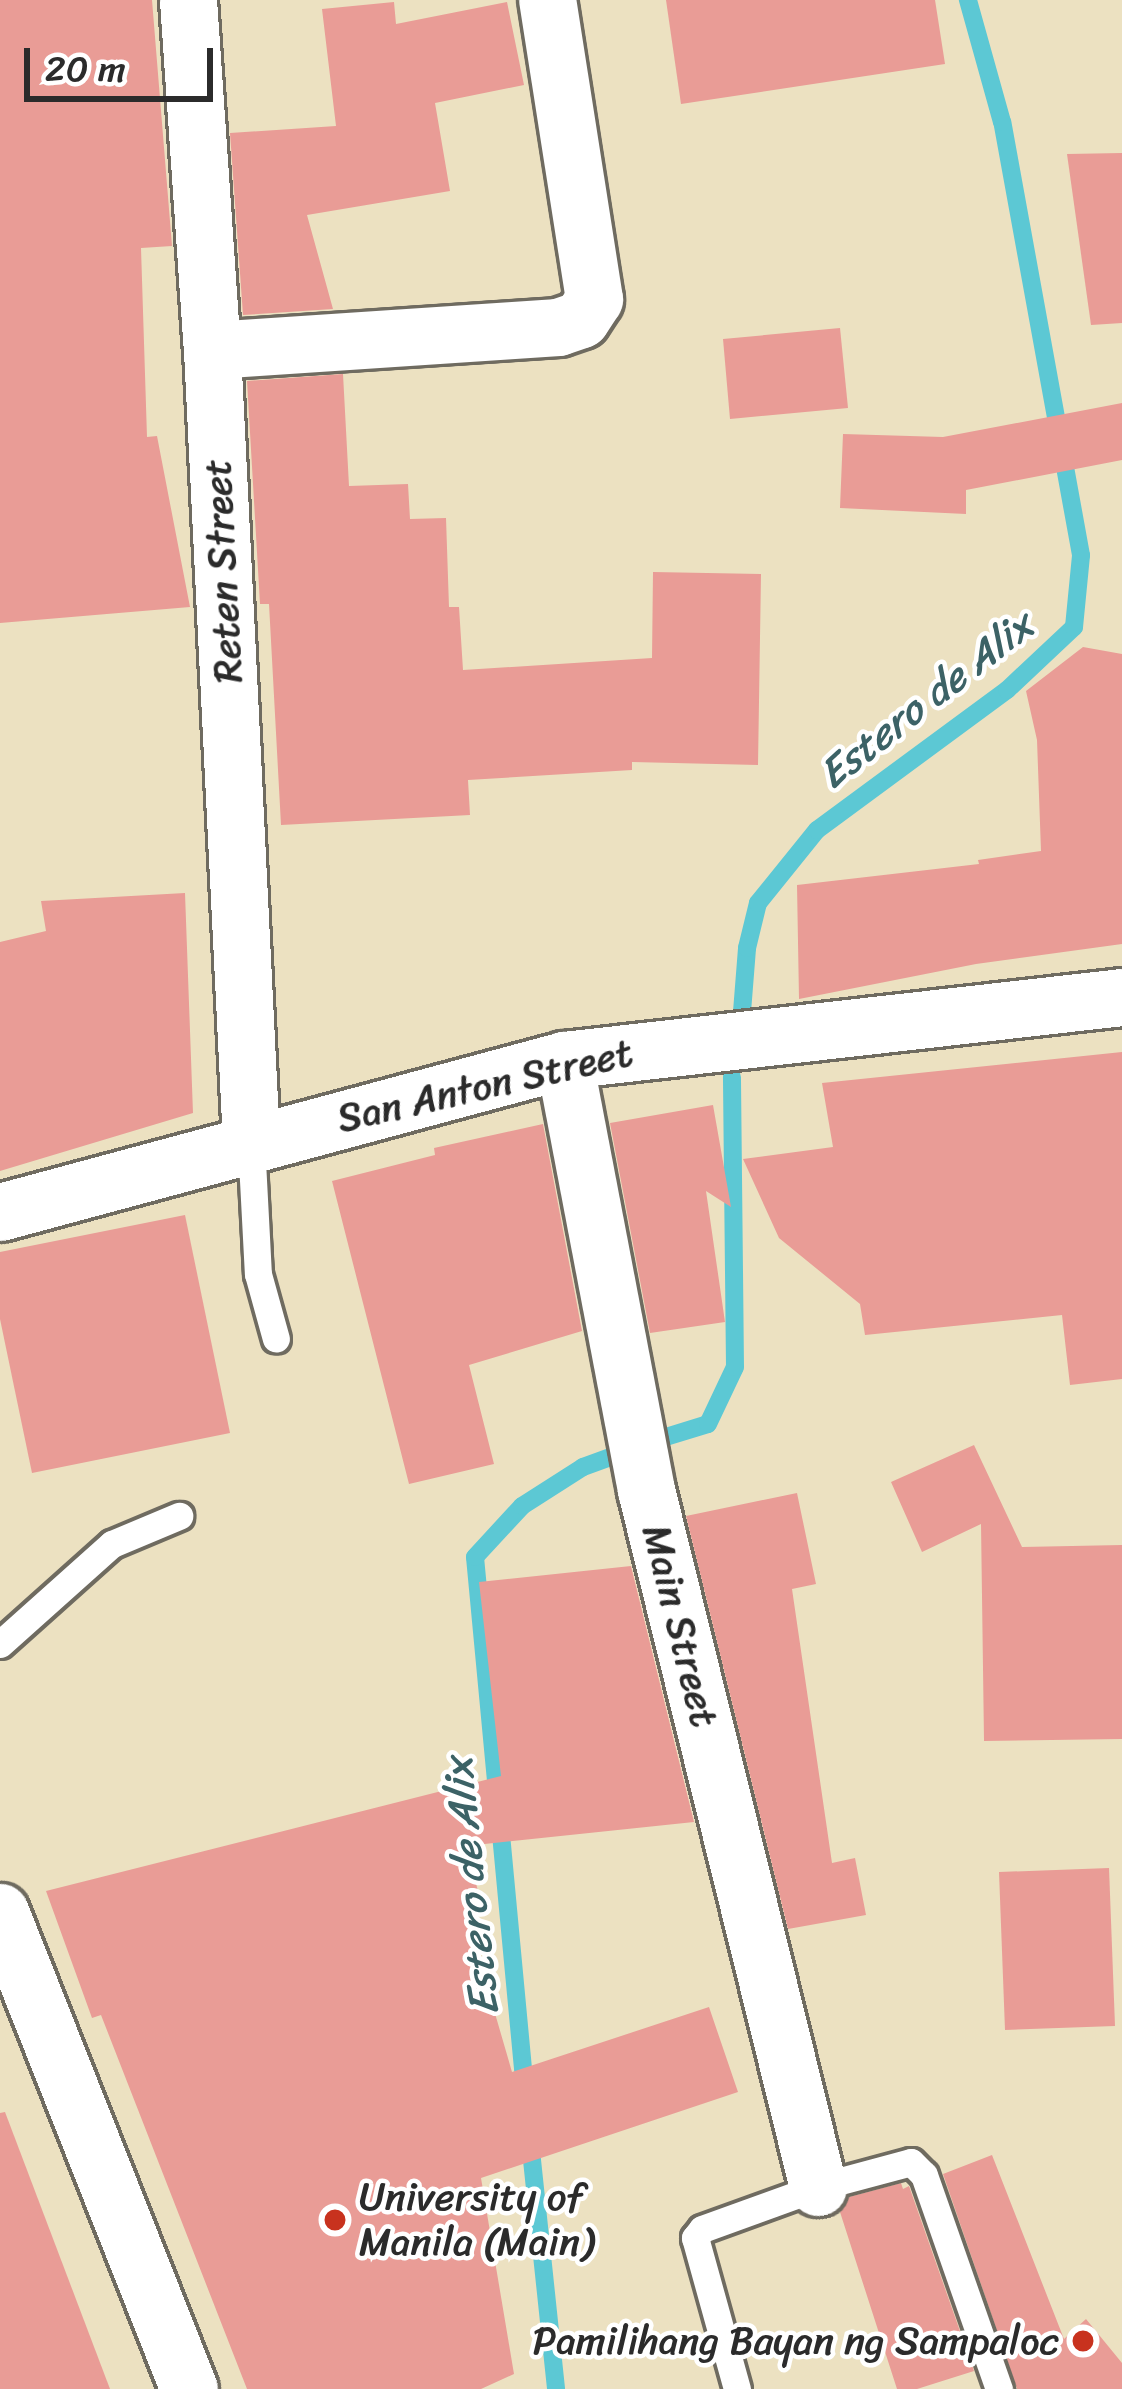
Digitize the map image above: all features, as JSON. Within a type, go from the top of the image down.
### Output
[{"type":"street","name":"Reten Street","points":[[188,0],[212,350],[251,1142]]},
{"type":"street","points":[[212,350],[558,327],[581,319],[594,298],[547,0]]},
{"type":"street","name":"San Anton Street","points":[[0,1212],[564,1060],[1122,997]]},
{"type":"street","name":"Main Street","points":[[564,1060],[646,1490],[818,2187]]},
{"type":"street","points":[[0,1912],[189,2389]]},
{"type":"lane","points":[[251,1142],[258,1274],[277,1339]]},
{"type":"lane","points":[[0,1644],[112,1544],[178,1516]]},
{"type":"lane","points":[[737,2389],[694,2249],[695,2238],[702,2229],[818,2187],[911,2162],[920,2165],[999,2389]]},
{"type":"building","points":[[0,0],[152,0],[172,246],[141,248],[147,437],[157,436],[190,607],[0,623]]},
{"type":"building","points":[[666,0],[935,0],[945,64],[681,104]]},
{"type":"building","points":[[394,2],[396,24],[507,2],[524,85],[435,103],[450,191],[307,215],[333,309],[243,315],[230,133],[336,126],[322,9]]},
{"type":"building","points":[[1122,153],[1122,323],[1091,325],[1067,154]]},
{"type":"building","points":[[840,328],[848,408],[730,419],[723,339]]},
{"type":"building","points":[[343,374],[349,486],[408,484],[410,519],[446,518],[449,607],[459,607],[463,670],[652,658],[653,572],[761,574],[758,765],[632,762],[632,770],[468,780],[470,815],[281,825],[269,604],[260,604],[247,381]]},
{"type":"building","points":[[1122,403],[1122,460],[966,490],[966,514],[840,508],[843,434],[943,437]]},
{"type":"building","points":[[1083,647],[1122,654],[1122,944],[976,964],[799,999],[797,885],[979,864],[978,860],[1041,851],[1037,740],[1026,691]]},
{"type":"building","points":[[185,893],[193,1113],[0,1171],[0,942],[46,931],[41,901]]},
{"type":"building","points":[[1122,1052],[1122,1379],[1070,1385],[1062,1315],[865,1335],[860,1304],[779,1238],[743,1159],[833,1147],[822,1083]]},
{"type":"building","points":[[713,1105],[731,1207],[706,1191],[725,1322],[650,1333],[610,1123]]},
{"type":"building","points":[[543,1124],[582,1331],[469,1365],[494,1464],[409,1484],[332,1181],[435,1155],[434,1148]]},
{"type":"building","points":[[185,1215],[230,1433],[32,1473],[0,1319],[0,1252]]},
{"type":"building","points":[[974,1445],[1022,1547],[1122,1545],[1122,1739],[984,1741],[981,1524],[922,1552],[891,1482]]},
{"type":"building","points":[[797,1493],[816,1584],[792,1589],[832,1863],[855,1858],[866,1915],[788,1929],[686,1516]]},
{"type":"building","points":[[631,1566],[694,1822],[466,1846],[482,1906],[465,1910],[512,2072],[709,2007],[738,2092],[481,2178],[514,2374],[481,2389],[247,2389],[101,2015],[92,2018],[46,1891],[501,1776],[479,1582]]},
{"type":"building","points":[[1109,1868],[1115,2026],[1005,2030],[999,1872]]},
{"type":"building","points":[[5,2112],[110,2389],[0,2389],[0,2113]]},
{"type":"building","points":[[992,2155],[1064,2339],[1086,2319],[1122,2363],[1122,2389],[1017,2389],[943,2174]]},
{"type":"building","points":[[901,2183],[903,2189],[909,2186],[974,2371],[917,2389],[897,2389],[840,2212],[849,2197]]},
{"type":"waterway","name":"Estero de Alix","points":[[742,1012],[747,948],[758,903],[817,830],[1007,690],[1074,627],[1081,555],[1002,122],[968,0]]},
{"type":"waterway","name":"Estero de Alix","points":[[656,1440],[708,1424],[735,1367],[732,1077]]},
{"type":"waterway","name":"Estero de Alix","points":[[525,2090],[475,1557],[522,1506],[583,1467],[619,1454]]},
{"type":"waterway","name":"Estero de Alix","points":[[530,2141],[556,2389]]},
{"type":"place","name":"University of Manila (Main)","points":[[335,2220]]},
{"type":"place","name":"Pamilihang Bayan ng Sampaloc","points":[[1083,2341]]}]
